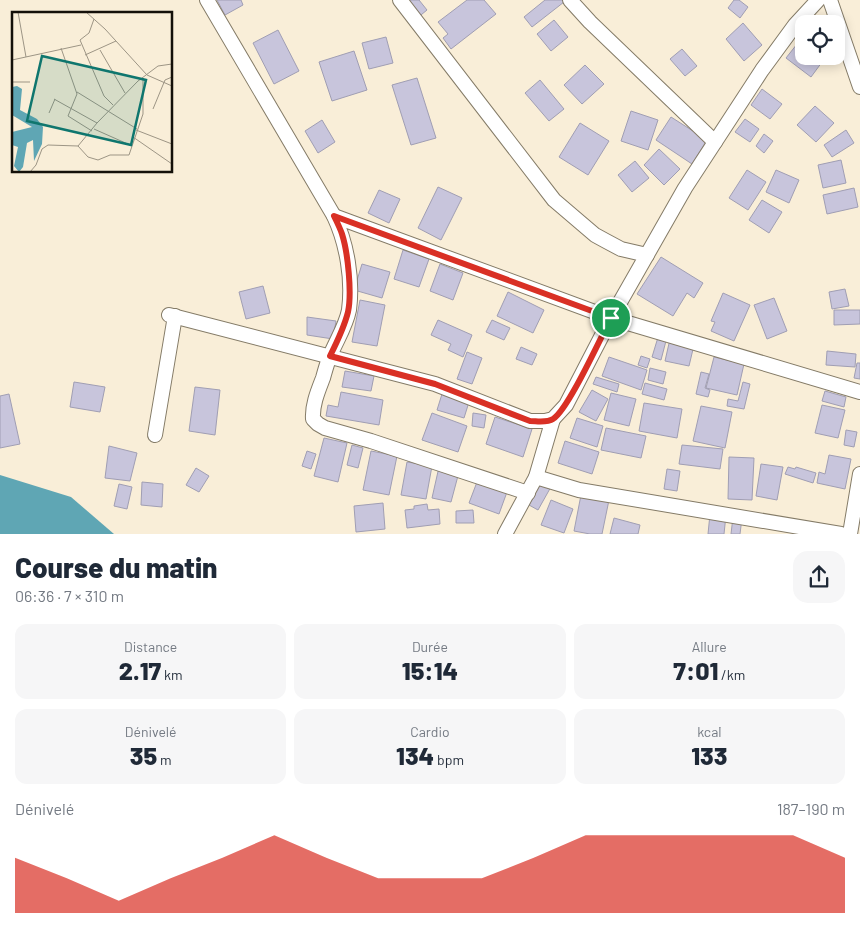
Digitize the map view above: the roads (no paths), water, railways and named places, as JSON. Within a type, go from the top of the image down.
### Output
[{"type":"street","points":[[207,0],[334,216],[342,233],[349,278],[348,310],[343,330],[330,356],[314,406],[313,419],[325,428],[528,493]]},
{"type":"street","points":[[400,0],[554,200],[595,235],[621,249],[647,255]]},
{"type":"street","points":[[570,0],[590,22],[715,142]]},
{"type":"street","points":[[505,534],[536,477],[553,419],[566,405],[611,318],[685,188],[762,70],[795,25],[818,0]]},
{"type":"street","points":[[830,0],[860,87]]},
{"type":"street","points":[[334,216],[611,318],[860,392]]},
{"type":"street","points":[[155,434],[172,316],[435,384],[530,421],[553,419]]},
{"type":"street","points":[[850,534],[860,474]]},
{"type":"street","points":[[536,477],[579,490],[841,534]]},
{"type":"water","points":[[0,475],[71,497],[114,534],[0,534]]}]
